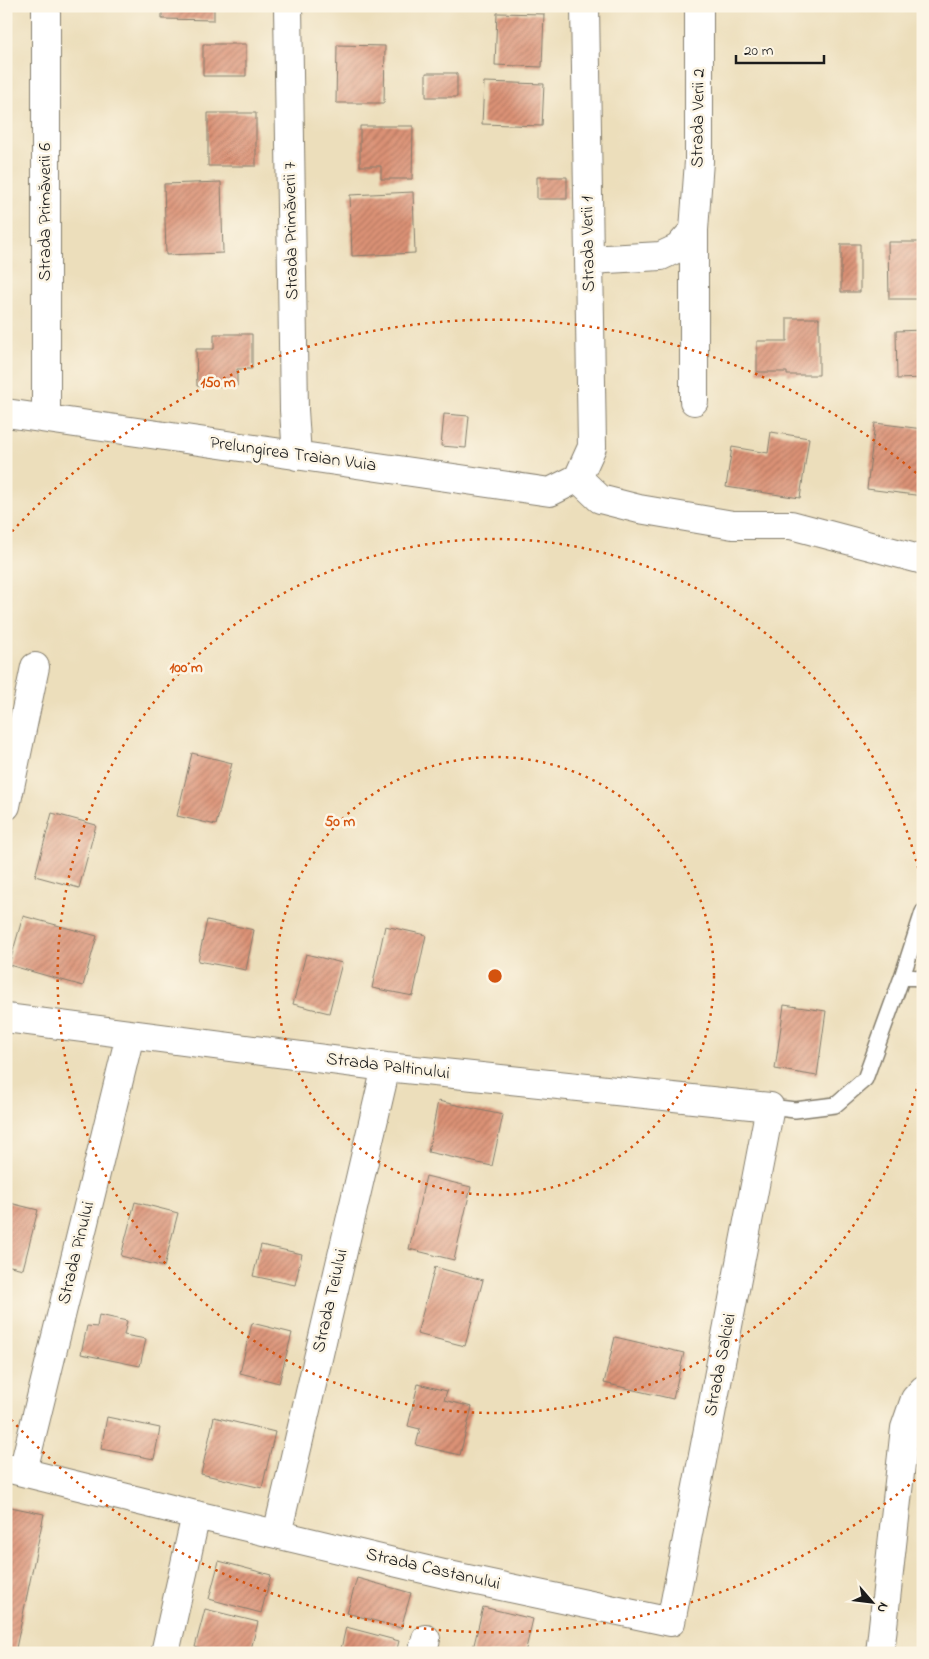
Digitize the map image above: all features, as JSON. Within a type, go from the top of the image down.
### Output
[{"type":"street","name":"Strada Primăverii 6","points":[[46,6],[46,418]]},
{"type":"street","name":"Strada Primăverii 7","points":[[288,6],[296,456]]},
{"type":"street","name":"Strada Verii 1","points":[[578,478],[592,447],[585,6]]},
{"type":"street","name":"Strada Verii 2","points":[[694,401],[694,230],[699,161],[700,6]]},
{"type":"street","points":[[589,260],[662,256],[678,248],[694,230]]},
{"type":"street","points":[[253,449],[294,410]]},
{"type":"street","name":"Prelungirea Traian Vuia","points":[[6,413],[550,492],[578,478]]},
{"type":"street","points":[[578,478],[600,499],[639,509],[733,525],[791,525],[923,560]]},
{"type":"street","points":[[6,806],[35,668]]},
{"type":"street","name":"Strada Paltinului","points":[[6,1018],[386,1067],[770,1108]]},
{"type":"street","name":"Strada Pinului","points":[[14,1469],[130,1035]]},
{"type":"street","name":"Strada Teiului","points":[[277,1534],[386,1067]]},
{"type":"street","name":"Strada Salciei","points":[[671,1622],[770,1108]]},
{"type":"street","points":[[880,1653],[905,1428],[915,1399],[923,1390]]},
{"type":"street","name":"Strada Castanului","points":[[14,1469],[196,1515],[444,1574],[671,1622]]},
{"type":"street","points":[[165,1653],[196,1515]]},
{"type":"lane","points":[[770,1108],[795,1110],[835,1105],[865,1079],[923,912]]},
{"type":"lane","points":[[902,977],[923,978]]},
{"type":"building","points":[[162,6],[214,6],[214,20],[162,19]]},
{"type":"building","points":[[497,13],[544,14],[542,67],[495,65]]},
{"type":"building","points":[[203,44],[246,44],[246,76],[203,76]]},
{"type":"building","points":[[337,45],[385,46],[384,103],[336,103]]},
{"type":"building","points":[[426,73],[457,73],[457,97],[426,97]]},
{"type":"building","points":[[484,82],[544,84],[542,126],[482,124]]},
{"type":"building","points":[[208,113],[256,113],[256,166],[208,166]]},
{"type":"building","points":[[360,126],[413,126],[412,179],[381,179],[381,166],[360,166]]},
{"type":"building","points":[[537,177],[567,177],[567,199],[537,199]]},
{"type":"building","points":[[221,182],[223,253],[166,255],[164,184]]},
{"type":"building","points":[[413,192],[415,253],[352,256],[350,195]]},
{"type":"building","points":[[888,242],[923,242],[923,299],[889,299]]},
{"type":"building","points":[[841,244],[860,244],[860,292],[841,292]]},
{"type":"building","points":[[787,318],[819,318],[819,375],[787,375],[787,372],[757,372],[757,341],[787,341]]},
{"type":"building","points":[[923,330],[923,378],[897,379],[896,331]]},
{"type":"building","points":[[214,334],[252,334],[252,369],[237,369],[237,386],[197,386],[196,349],[214,349]]},
{"type":"building","points":[[444,414],[469,416],[466,448],[441,446]]},
{"type":"building","points":[[875,423],[923,429],[923,496],[867,489]]},
{"type":"building","points":[[771,432],[809,438],[800,498],[726,487],[732,447],[768,453]]},
{"type":"building","points":[[192,753],[232,763],[216,825],[177,816]]},
{"type":"building","points":[[52,813],[96,825],[79,888],[35,876]]},
{"type":"building","points":[[23,916],[97,936],[83,986],[9,965]]},
{"type":"building","points":[[207,920],[254,930],[246,970],[198,961]]},
{"type":"building","points":[[385,926],[426,935],[413,996],[372,988]]},
{"type":"building","points":[[306,954],[342,963],[329,1013],[293,1004]]},
{"type":"building","points":[[784,1005],[826,1011],[817,1076],[775,1069]]},
{"type":"building","points":[[438,1101],[503,1115],[492,1166],[428,1152]]},
{"type":"building","points":[[426,1176],[471,1187],[454,1260],[409,1249]]},
{"type":"building","points":[[6,1202],[38,1210],[23,1269],[6,1265]]},
{"type":"building","points":[[135,1202],[178,1213],[164,1267],[121,1256]]},
{"type":"building","points":[[261,1245],[302,1254],[295,1285],[253,1276]]},
{"type":"building","points":[[435,1267],[483,1280],[465,1346],[417,1334]]},
{"type":"building","points":[[99,1315],[127,1321],[124,1335],[146,1339],[140,1366],[81,1354],[87,1326],[97,1327]]},
{"type":"building","points":[[252,1323],[292,1333],[279,1383],[240,1373]]},
{"type":"building","points":[[615,1337],[684,1353],[673,1399],[604,1383]]},
{"type":"building","points":[[418,1384],[447,1391],[444,1400],[472,1407],[460,1455],[416,1445],[420,1429],[408,1426]]},
{"type":"building","points":[[107,1417],[160,1428],[154,1459],[101,1449]]},
{"type":"building","points":[[214,1417],[275,1432],[262,1488],[201,1474]]},
{"type":"building","points":[[6,1506],[44,1514],[15,1653],[6,1653]]},
{"type":"building","points":[[219,1561],[271,1575],[261,1613],[209,1599]]},
{"type":"building","points":[[357,1578],[411,1593],[401,1628],[347,1613]]},
{"type":"building","points":[[483,1607],[533,1619],[525,1653],[472,1653]]},
{"type":"building","points":[[205,1609],[258,1622],[250,1653],[216,1653],[195,1647]]},
{"type":"building","points":[[346,1627],[399,1641],[396,1653],[340,1653]]}]
